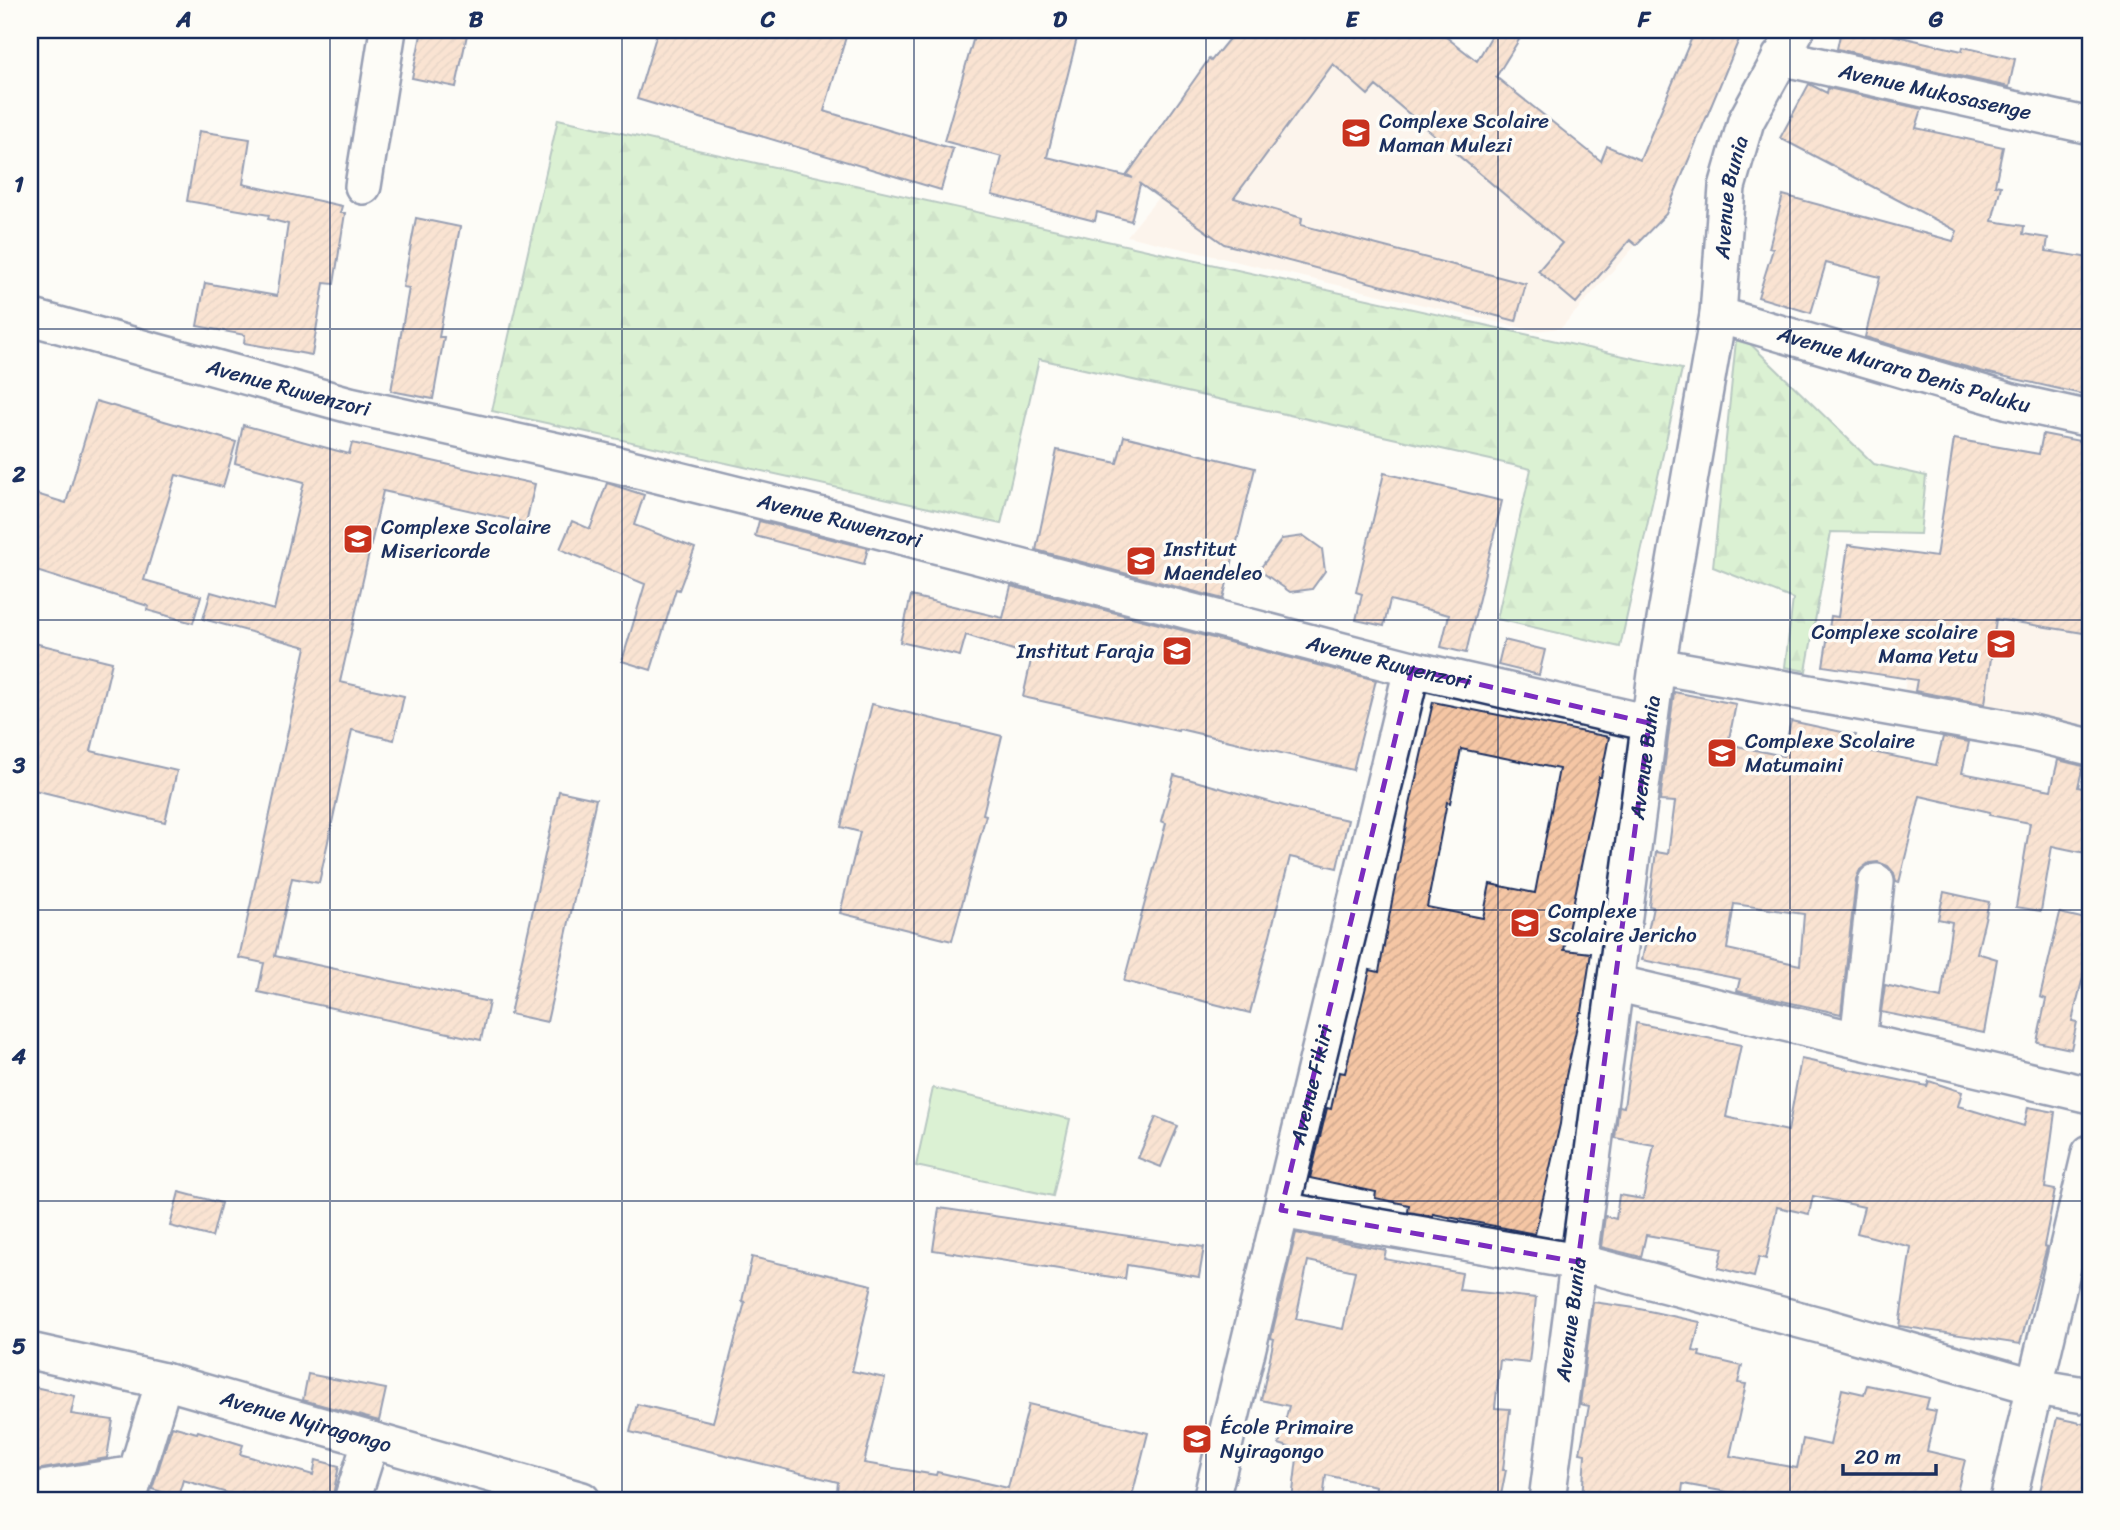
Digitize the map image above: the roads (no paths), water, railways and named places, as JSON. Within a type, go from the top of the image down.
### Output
[{"type":"street","points":[[363,186],[388,30]]},
{"type":"street","name":"Avenue Mukosasenge","points":[[1788,43],[2090,126]]},
{"type":"street","name":"Avenue Bunia","points":[[1547,1500],[1657,666],[1718,315],[1727,187],[1746,121],[1788,43]]},
{"type":"street","name":"Avenue Murara Denis Paluku","points":[[1718,315],[2009,401],[2090,419]]},
{"type":"street","name":"Avenue Ruwenzori","points":[[30,317],[350,405],[585,457],[847,522],[1412,670],[1649,723]]},
{"type":"street","points":[[1657,666],[2028,732],[2090,747]]},
{"type":"street","name":"Avenue Fikiri","points":[[1210,1500],[1412,670]]},
{"type":"street","points":[[1858,1040],[1876,882]]},
{"type":"street","points":[[1615,983],[2090,1095]]},
{"type":"street","points":[[2008,1500],[2090,1153]]},
{"type":"street","points":[[1281,1210],[1578,1262],[1823,1326],[2036,1387],[2090,1396]]},
{"type":"street","name":"Avenue Nyiragongo","points":[[30,1351],[164,1381],[582,1500]]},
{"type":"street","points":[[30,1492],[131,1487],[164,1381]]},
{"type":"street","points":[[352,1500],[371,1440]]},
{"type":"place","name":"Complexe Scolaire Maman Mulezi","points":[[1356,133]]},
{"type":"place","name":"Complexe Scolaire Misericorde","points":[[358,539]]},
{"type":"place","name":"Institut Maendeleo","points":[[1141,561]]},
{"type":"place","name":"Complexe scolaire Mama Yetu","points":[[2001,644]]},
{"type":"place","name":"Institut Faraja","points":[[1177,651]]},
{"type":"place","name":"Complexe Scolaire Matumaini","points":[[1722,753]]},
{"type":"place","name":"Complexe Scolaire Jericho","points":[[1525,923]]},
{"type":"place","name":"École Primaire Nyiragongo","points":[[1197,1439]]}]
